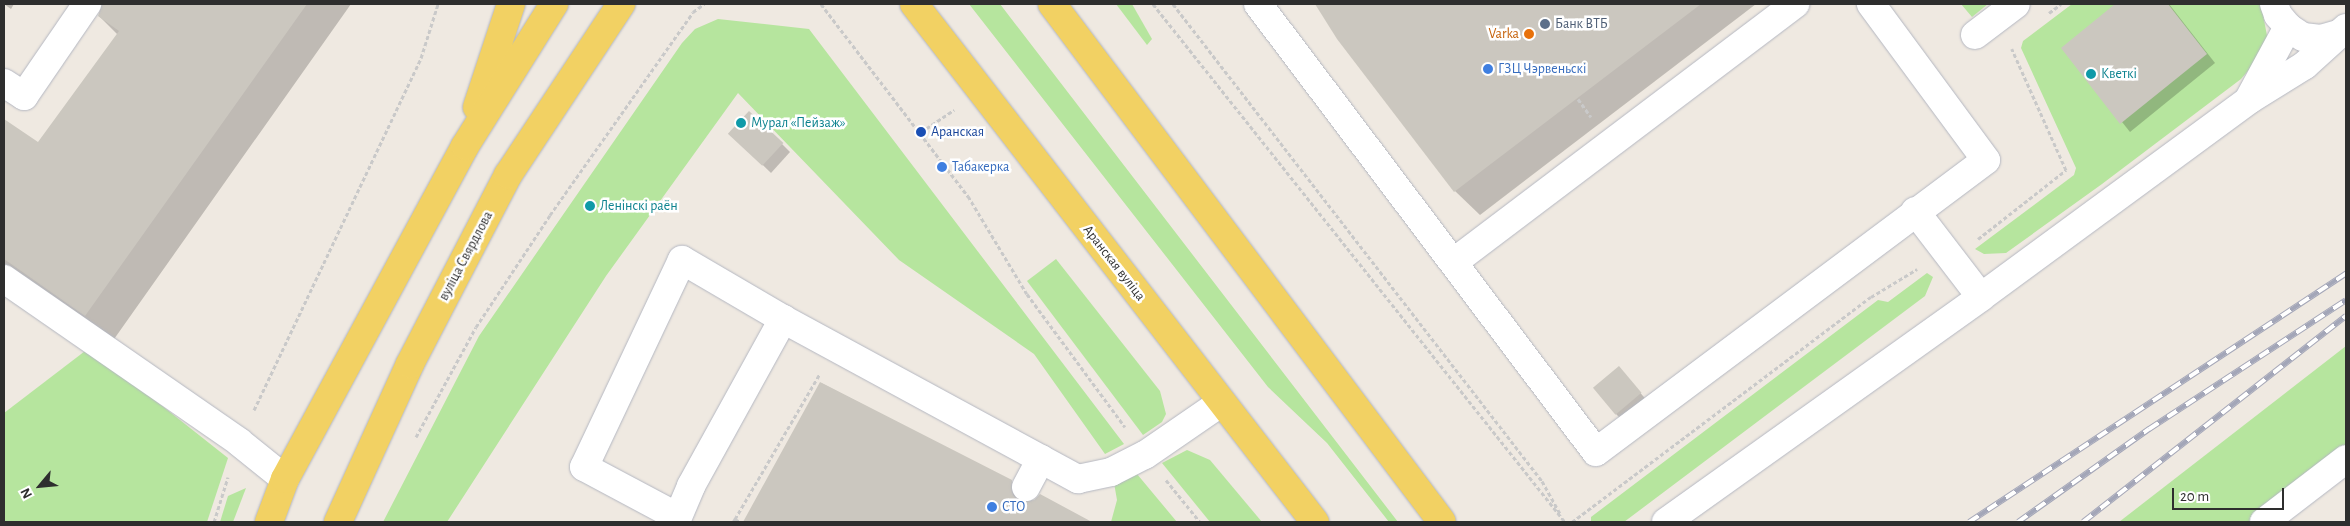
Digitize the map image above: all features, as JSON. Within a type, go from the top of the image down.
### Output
[{"type":"main road","points":[[465,146],[511,4]]},
{"type":"main road","points":[[269,522],[285,479],[465,146],[554,4]]},
{"type":"main road","name":"Аранская вуліца","points":[[914,4],[980,93],[1315,522]]},
{"type":"main road","points":[[1052,4],[1442,522]]},
{"type":"main road","name":"вуліца Свярдлова","points":[[338,522],[410,364],[508,175],[622,6]]},
{"type":"lane","points":[[4,83],[24,96],[86,4]]},
{"type":"lane","points":[[1258,4],[1596,452],[1915,211],[1986,160],[1871,4]]},
{"type":"lane","points":[[1454,262],[1795,4]]},
{"type":"lane","points":[[1975,35],[2016,4]]},
{"type":"lane","points":[[2274,4],[2278,15],[2288,27],[2303,37],[2321,39],[2342,31]]},
{"type":"lane","points":[[2249,100],[2288,27]]},
{"type":"lane","points":[[1666,522],[1981,297],[2249,100],[2305,65],[2342,31]]},
{"type":"lane","points":[[1915,211],[1981,297]]},
{"type":"lane","points":[[783,319],[691,486],[678,517],[584,467],[682,260],[783,319],[1078,479],[1097,477],[1146,455],[1222,402]]},
{"type":"lane","points":[[4,280],[239,442],[285,479]]},
{"type":"lane","points":[[1026,487],[1041,459]]},
{"type":"lane","points":[[2264,522],[2346,459]]},
{"type":"path","points":[[214,522],[239,442],[420,58],[438,4]]},
{"type":"path","points":[[412,445],[476,327],[550,215],[693,12],[704,4]]},
{"type":"path","points":[[820,4],[921,132],[968,196],[1027,294],[1129,432]]},
{"type":"path","points":[[1153,4],[1565,522]]},
{"type":"path","points":[[1173,4],[1542,481],[1565,522]]},
{"type":"path","points":[[2046,15],[2060,4]]},
{"type":"path","points":[[1975,241],[2066,170],[2010,43]]},
{"type":"path","points":[[921,132],[980,93]]},
{"type":"path","points":[[1572,522],[1871,297],[1922,266]]},
{"type":"path","points":[[740,522],[734,521],[834,347]]},
{"type":"path","points":[[1161,474],[1200,522]]},
{"type":"green space","points":[[969,4],[1000,4],[1398,522],[1389,522],[1327,443],[1268,387]]},
{"type":"green space","points":[[1116,4],[1132,4],[1152,39],[1147,45]]},
{"type":"green space","points":[[1961,4],[1988,4],[1972,17]]},
{"type":"green space","points":[[2072,4],[2261,4],[2268,41],[2259,58],[2241,79],[2102,184],[2006,253],[1984,254],[1975,249],[2074,175],[2076,168],[2021,48],[2023,41]]},
{"type":"green space","points":[[718,19],[809,29],[1124,444],[1105,454],[1034,354],[899,260],[738,93],[606,276],[447,522],[383,522],[479,336],[682,43],[695,29]]},
{"type":"green space","points":[[1056,259],[1160,391],[1166,414],[1162,422],[1143,435],[1027,281]]},
{"type":"green space","points":[[1927,273],[1933,277],[1925,296],[1624,522],[1591,522],[1591,517],[1878,300],[1888,302]]},
{"type":"green space","points":[[2346,346],[2346,444],[2250,522],[2119,522]]},
{"type":"green space","points":[[89,348],[228,458],[207,522],[4,522],[4,413]]},
{"type":"green space","points":[[1187,450],[1210,460],[1262,522],[1210,522],[1162,463]]},
{"type":"green space","points":[[1137,474],[1177,522],[1111,522],[1117,500],[1114,483]]},
{"type":"green space","points":[[246,488],[233,522],[220,522],[228,496]]},
{"type":"building","points":[[102,4],[307,4],[85,316],[4,259],[4,119],[38,142],[119,31],[98,16]]},
{"type":"building","name":"ГЗЦ Чэрвеньскі","points":[[1315,4],[1701,4],[1454,192],[1337,39]]},
{"type":"building","points":[[2115,4],[2168,4],[2207,54],[2120,124],[2061,48]]},
{"type":"building","points":[[749,111],[783,143],[762,166],[728,134]]},
{"type":"building","points":[[1619,366],[1641,393],[1615,415],[1593,388]]},
{"type":"building","points":[[820,382],[1012,480],[1013,495],[1019,501],[1034,500],[1040,494],[1092,522],[743,522]]},
{"type":"railway","points":[[1969,522],[2346,273]]},
{"type":"railway","points":[[2018,522],[2149,429],[2346,300]]},
{"type":"railway","points":[[2083,522],[2346,316]]},
{"type":"place","name":"Банк ВТБ","points":[[1545,24]]},
{"type":"place","name":"Varka","points":[[1529,34]]},
{"type":"place","name":"ГЗЦ Чэрвеньскі","points":[[1488,69]]},
{"type":"place","name":"Кветкі","points":[[2091,74]]},
{"type":"place","name":"Мурал «Пейзаж»","points":[[741,123]]},
{"type":"place","name":"Аранская","points":[[921,132]]},
{"type":"place","name":"Табакерка","points":[[942,167]]},
{"type":"place","name":"Ленінскі раён","points":[[590,206]]},
{"type":"place","name":"СТО","points":[[992,507]]}]
